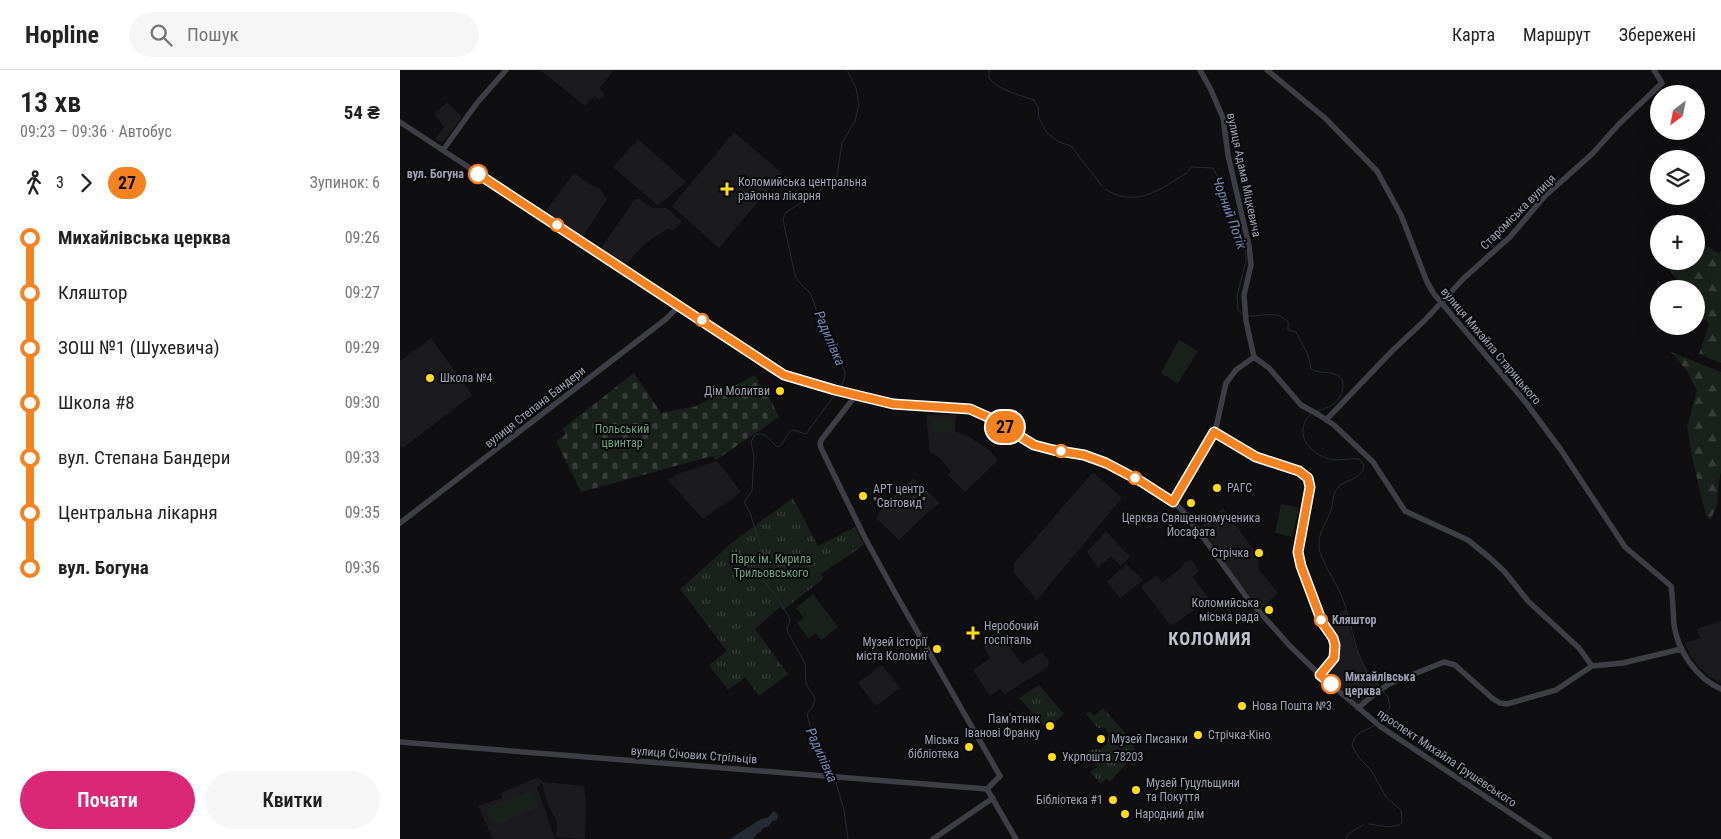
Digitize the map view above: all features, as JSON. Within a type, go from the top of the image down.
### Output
[{"type":"street","points":[[443,150],[477,103],[506,70]]},
{"type":"street","name":"вулиця Адама Міцкевича","points":[[1200,70],[1223,118],[1228,155],[1249,246],[1251,265],[1244,295],[1246,321],[1254,357]]},
{"type":"street","name":"вулиця Михайла Старицького","points":[[1267,70],[1325,118],[1377,171],[1400,215],[1429,287],[1527,404],[1625,547],[1671,586],[1675,626],[1681,649]]},
{"type":"street","name":"Староміська вулиця","points":[[1326,420],[1392,351],[1442,303],[1464,278],[1510,237],[1545,196],[1592,154],[1619,124],[1662,83],[1654,70]]},
{"type":"street","name":"проспект Михайла Грушевського","points":[[400,122],[784,375],[856,396],[911,406],[970,409],[990,418],[1034,445],[1084,455],[1106,463],[1142,482],[1173,502],[1199,531],[1253,604],[1290,646],[1320,675],[1372,720],[1549,839]]},
{"type":"street","name":"вулиця Степана Бандери","points":[[400,523],[666,319],[680,305]]},
{"type":"street","points":[[1173,502],[1214,432],[1226,383],[1236,370],[1254,357],[1269,368],[1301,405],[1319,414],[1373,462],[1406,511],[1468,540],[1490,558],[1504,571],[1528,600],[1579,648],[1592,666]]},
{"type":"street","points":[[856,396],[822,439],[820,448],[865,538],[1000,776],[987,788],[1016,839]]},
{"type":"street","points":[[1214,432],[1256,457],[1299,471],[1308,478],[1310,487],[1298,552],[1301,566],[1322,622],[1333,638],[1335,654],[1330,665],[1320,675]]},
{"type":"street","points":[[1358,708],[1389,684],[1444,662],[1455,665],[1492,698],[1500,703],[1507,704],[1556,690],[1592,666],[1623,663],[1681,649],[1694,668],[1705,679],[1721,689]]},
{"type":"street","name":"вулиця Січових Стрільців","points":[[400,742],[987,788]]},
{"type":"street","points":[[933,839],[993,798]]},
{"type":"shaded area","points":[[540,70],[614,70],[599,89],[605,94],[600,100],[594,96],[585,106]]},
{"type":"shaded area","points":[[447,102],[462,117],[444,141],[440,142],[435,139],[444,127],[434,114]]},
{"type":"shaded area","name":"Коломийська центральна районна лікарня","points":[[734,132],[782,173],[719,248],[672,206]]},
{"type":"shaded area","points":[[638,139],[686,182],[658,206],[613,167]]},
{"type":"shaded area","points":[[574,173],[589,184],[600,189],[607,199],[582,238],[544,213]]},
{"type":"shaded area","points":[[635,199],[639,199],[653,208],[667,208],[682,222],[674,230],[667,229],[646,243],[625,265],[601,248]]},
{"type":"shaded area","name":"Школа №4","points":[[431,338],[472,395],[403,448],[400,445],[400,361]]},
{"type":"shaded area","points":[[926,415],[956,415],[955,431],[966,435],[988,449],[998,460],[965,492],[948,475],[951,471],[940,458],[930,452]]},
{"type":"shaded area","points":[[717,461],[741,492],[703,519],[668,480],[675,475]]},
{"type":"shaded area","points":[[1093,472],[1122,498],[1037,600],[1014,573],[1014,563]]},
{"type":"shaded area","points":[[913,478],[940,503],[899,540],[876,518],[881,510]]},
{"type":"shaded area","points":[[1223,508],[1259,557],[1260,571],[1278,593],[1261,609],[1241,586],[1204,533],[1203,523]]},
{"type":"shaded area","points":[[1106,531],[1130,557],[1121,566],[1111,556],[1098,568],[1087,552]]},
{"type":"shaded area","points":[[1191,559],[1199,571],[1193,577],[1209,599],[1176,623],[1170,625],[1141,587],[1157,575],[1162,582]]},
{"type":"shaded area","points":[[1126,564],[1143,580],[1120,598],[1107,582]]},
{"type":"shaded area","points":[[1345,609],[1360,657],[1371,678],[1379,685],[1359,704],[1325,673],[1336,660],[1338,650],[1334,634],[1327,621]]},
{"type":"shaded area","points":[[1721,621],[1721,683],[1710,677],[1698,666],[1690,655],[1685,643],[1700,638],[1697,629]]},
{"type":"shaded area","points":[[998,632],[1022,664],[1042,652],[1049,661],[1048,667],[1005,694],[1000,689],[990,696],[973,670],[990,658],[982,643]]},
{"type":"shaded area","points":[[882,665],[900,688],[876,706],[858,683]]},
{"type":"shaded area","points":[[538,777],[543,782],[584,786],[586,801],[585,839],[556,837],[557,822],[547,803],[542,783],[537,787],[555,839],[493,839],[478,806],[502,798],[501,793]]},
{"type":"shaded area","points":[[774,811],[778,815],[777,820],[772,821],[769,826],[762,829],[753,839],[730,839],[761,819],[767,818]]},
{"type":"green space","points":[[1705,245],[1718,253],[1721,251],[1721,363],[1699,354],[1709,324],[1705,320],[1705,280],[1678,280],[1669,270],[1705,270]]},
{"type":"green space","points":[[1179,340],[1198,351],[1178,383],[1161,373]]},
{"type":"green space","points":[[1671,352],[1721,372],[1721,472],[1717,505],[1710,521],[1706,515],[1693,462],[1687,426],[1697,391],[1687,371]]},
{"type":"green space","name":"Польський цвинтар","points":[[634,373],[661,413],[697,406],[755,375],[761,387],[764,386],[779,417],[716,460],[712,456],[581,492],[556,441],[566,434],[562,429]]},
{"type":"green space","points":[[931,420],[953,420],[953,432],[931,432]]},
{"type":"green space","name":"Парк ім. Кирила Трильовського","points":[[793,498],[818,546],[855,527],[864,545],[821,574],[823,579],[783,610],[780,607],[755,629],[788,674],[759,696],[745,677],[728,690],[709,665],[727,651],[680,589],[734,541]]},
{"type":"green space","points":[[1281,504],[1299,508],[1292,537],[1275,533]]},
{"type":"green space","points":[[813,594],[838,627],[822,640],[815,633],[808,638],[797,623],[804,618],[796,608]]},
{"type":"green space","points":[[1039,685],[1064,714],[1047,729],[1019,698]]},
{"type":"green space","points":[[1103,708],[1134,743],[1132,747],[1142,754],[1135,766],[1127,762],[1111,781],[1106,779],[1101,784],[1090,772],[1097,767],[1086,754],[1092,749],[1101,749],[1107,744],[1109,734],[1104,727],[1101,729],[1097,727],[1086,714],[1090,711],[1094,716]]},
{"type":"green space","points":[[527,792],[533,793],[539,802],[535,808],[499,824],[490,822],[487,814],[490,806]]},
{"type":"waterway","name":"Радилівка","points":[[840,389],[845,372],[819,318],[811,294],[795,275],[783,220],[785,213],[801,203],[807,196],[818,192],[837,176],[842,143],[855,121],[859,105],[856,88],[847,70]]},
{"type":"waterway","name":"Чорний Потік","points":[[989,70],[989,78],[999,86],[1034,100],[1038,107],[1039,118],[1047,133],[1059,142],[1071,146],[1102,186]]},
{"type":"waterway","name":"Чорний Потік","points":[[1105,189],[1124,197],[1142,196],[1160,189],[1187,173],[1191,167],[1213,168],[1220,181],[1226,209],[1238,230],[1246,254],[1237,296],[1238,310],[1243,314]]},
{"type":"waterway","name":"Чорний Потік","points":[[1248,316],[1269,314],[1283,318],[1288,322],[1288,330],[1296,332],[1308,355],[1311,369],[1334,374],[1342,380],[1343,389],[1336,402],[1317,411]]},
{"type":"waterway","name":"Радилівка","points":[[832,774],[813,738],[807,714],[813,706],[815,698],[806,684],[805,663],[788,633],[789,617],[774,593],[756,572],[756,564],[761,548],[750,513],[744,502],[752,491],[754,456],[751,442],[754,436],[762,434],[778,447],[790,431],[793,430],[806,434],[837,392]]},
{"type":"waterway","name":"Чорний Потік","points":[[1311,414],[1306,421],[1303,432],[1307,445],[1311,449],[1330,459],[1359,459],[1364,465],[1356,477],[1342,484],[1335,492],[1332,507],[1320,537],[1319,547],[1322,558],[1346,607],[1359,654],[1370,676],[1379,686]]},
{"type":"waterway","name":"Чорний Потік","points":[[1378,723],[1390,707],[1388,697],[1383,691]]},
{"type":"waterway","name":"Чорний Потік","points":[[1368,824],[1390,827],[1402,823],[1401,810],[1386,797],[1371,770],[1360,759],[1352,746],[1355,737],[1375,725]]},
{"type":"waterway","name":"Радилівка","points":[[835,779],[844,810],[848,839]]},
{"type":"waterway","name":"Чорний Потік","points":[[1346,839],[1348,834],[1363,825]]},
{"type":"bus line","name":"27","points":[[478,174],[684,308],[753,356],[790,378],[893,404],[970,409],[990,418],[1034,445],[1100,460],[1125,472],[1173,502],[1214,432],[1262,460],[1299,471],[1308,478],[1310,487],[1298,552],[1301,566],[1322,622],[1333,638],[1335,645],[1334,658],[1320,675],[1331,684]]},
{"type":"place","name":"вул. Богуна","points":[[478,174]]},
{"type":"place","name":"Коломийська центральна районна лікарня","points":[[727,189]]},
{"type":"place","name":"Школа №4","points":[[430,378]]},
{"type":"place","name":"Дім Молитви","points":[[780,391]]},
{"type":"place","name":"РАГС","points":[[1217,488]]},
{"type":"place","name":"АРТ центр \"Світовид\"","points":[[863,496]]},
{"type":"place","name":"Церква Священномученика Йосафата","points":[[1191,503]]},
{"type":"place","name":"Стрічка","points":[[1259,553]]},
{"type":"place","name":"Коломийська міська рада","points":[[1269,610]]},
{"type":"place","name":"Кляштор","points":[[1321,620]]},
{"type":"place","name":"Неробочий госпіталь","points":[[973,633]]},
{"type":"place","name":"Музей історії міста Коломиї","points":[[937,649]]},
{"type":"place","name":"Михайлівська церква","points":[[1331,684]]},
{"type":"place","name":"Нова Пошта №3","points":[[1242,706]]},
{"type":"place","name":"Пам'ятник Іванові Франку","points":[[1050,726]]},
{"type":"place","name":"Стрічка-Кіно","points":[[1198,735]]},
{"type":"place","name":"Музей Писанки","points":[[1101,739]]},
{"type":"place","name":"Міська бібліотека","points":[[969,747]]},
{"type":"place","name":"Укрпошта 78203","points":[[1052,757]]},
{"type":"place","name":"Музей Гуцульщини та Покуття","points":[[1136,790]]},
{"type":"place","name":"Бібліотека #1","points":[[1113,800]]},
{"type":"place","name":"Народний дім","points":[[1125,814]]},
{"type":"district","name":"КОЛОМИЯ","points":[[1210,639]]}]
